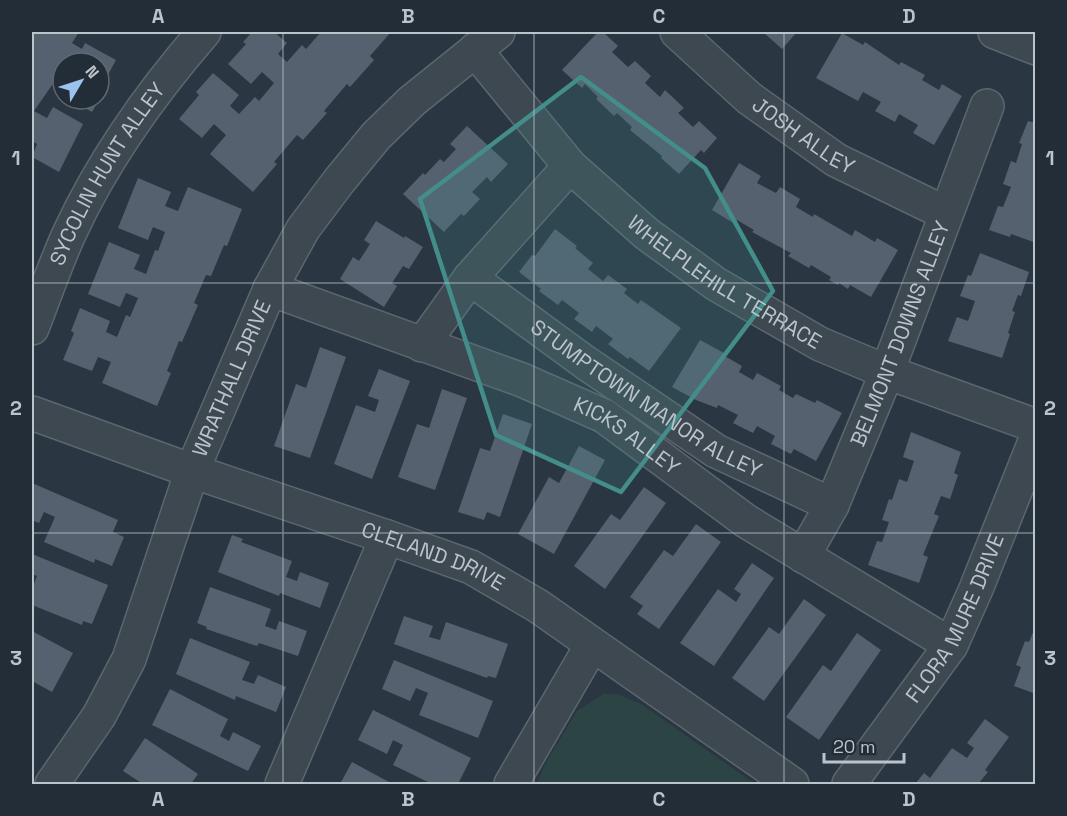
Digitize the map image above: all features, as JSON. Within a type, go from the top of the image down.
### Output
[{"type":"street","name":"SYCOLIN HUNT ALLEY","points":[[32,328],[69,234],[113,151],[171,70],[204,32]]},
{"type":"street","name":"JOSH ALLEY","points":[[677,32],[750,98],[836,160],[945,213]]},
{"type":"street","points":[[995,32],[1035,48]]},
{"type":"street","name":"WHELPLEHILL TERRACE","points":[[486,41],[570,166],[647,234],[716,284],[820,344],[887,372],[1035,426]]},
{"type":"street","name":"WRATHALL DRIVE","points":[[52,784],[99,716],[129,658],[192,471],[270,289],[303,229],[376,136],[412,101],[486,41]]},
{"type":"street","name":"BELMONT DOWNS ALLEY","points":[[803,556],[832,505],[887,372],[987,106]]},
{"type":"street","points":[[422,345],[470,278],[570,166]]},
{"type":"street","name":"STUMPTOWN MANOR ALLEY","points":[[470,278],[586,363],[716,450],[832,505]]},
{"type":"street","name":"KICKS ALLEY","points":[[270,289],[522,380],[604,416],[746,521],[951,645]]},
{"type":"street","name":"CLELAND DRIVE","points":[[32,413],[471,567],[538,606],[792,784]]},
{"type":"street","name":"FLORA MURE DRIVE","points":[[849,784],[951,645],[1035,439]]},
{"type":"street","points":[[282,784],[387,537]]},
{"type":"street","points":[[511,784],[592,645]]},
{"type":"highlighted area","points":[[581,77],[705,168],[773,291],[621,492],[496,435],[420,199]]},
{"type":"green space","points":[[603,694],[617,694],[641,704],[755,784],[537,784],[544,766],[577,711]]},
{"type":"building","points":[[32,32],[79,32],[72,43],[82,49],[85,43],[100,51],[51,51],[51,87],[34,111],[47,118],[51,111],[60,111],[83,124],[59,172],[32,157],[37,144],[32,141]]},
{"type":"building","points":[[252,32],[274,32],[287,43],[278,54],[287,62],[302,45],[306,49],[321,32],[391,32],[370,56],[374,60],[350,87],[347,84],[324,111],[327,113],[303,140],[297,135],[274,162],[277,164],[253,192],[210,154],[226,135],[214,124],[202,138],[179,119],[199,95],[196,92],[213,73],[239,95],[230,106],[239,114],[255,97],[259,101],[274,83],[262,72],[251,84],[228,64],[246,44],[243,42]]},
{"type":"building","points":[[598,32],[603,32],[618,46],[612,52],[628,67],[635,61],[651,76],[645,83],[660,97],[665,90],[684,108],[678,113],[693,127],[699,121],[717,138],[704,153],[701,150],[679,174],[661,158],[662,156],[630,130],[632,127],[617,113],[614,116],[596,99],[598,97],[585,84],[582,88],[562,70]]},
{"type":"building","points":[[763,32],[797,32],[782,49]]},
{"type":"building","points":[[842,33],[863,45],[865,42],[899,65],[901,62],[925,75],[922,80],[939,90],[942,84],[962,96],[934,145],[913,133],[918,125],[899,114],[895,122],[875,111],[881,102],[863,92],[858,101],[816,78]]},
{"type":"building","points":[[111,57],[116,60],[111,69]]},
{"type":"building","points":[[1028,121],[1036,123],[1036,243],[1011,234],[1010,237],[989,230],[998,206],[1003,207],[1011,187],[1003,184],[1011,161],[1016,163],[1022,144],[1019,143]]},
{"type":"building","points":[[467,126],[508,164],[491,182],[487,177],[472,192],[480,199],[444,232],[403,194],[440,159],[444,162],[456,149],[450,144]]},
{"type":"building","points":[[739,163],[761,176],[757,183],[776,193],[780,187],[800,199],[796,207],[813,217],[814,214],[852,236],[855,230],[875,242],[877,238],[898,250],[871,297],[850,285],[848,289],[839,283],[838,285],[829,280],[831,277],[811,265],[809,268],[788,256],[791,253],[752,232],[754,230],[737,220],[735,224],[712,210]]},
{"type":"building","points":[[138,178],[171,192],[165,206],[178,211],[188,187],[242,209],[227,246],[224,245],[211,276],[206,275],[194,303],[198,305],[182,342],[179,341],[167,371],[171,373],[157,406],[102,383],[111,362],[98,357],[92,371],[63,360],[74,333],[71,331],[80,308],[110,321],[106,332],[117,337],[126,315],[130,317],[138,298],[126,293],[120,307],[88,294],[109,242],[140,255],[134,269],[146,274],[155,250],[158,251],[165,232],[153,227],[148,240],[118,228]]},
{"type":"building","points":[[376,221],[423,247],[409,269],[403,266],[392,283],[397,286],[384,307],[340,279],[353,257],[359,261],[370,244],[364,240]]},
{"type":"building","points":[[555,229],[577,246],[575,248],[593,263],[588,269],[603,281],[608,275],[627,289],[624,293],[638,304],[641,300],[681,328],[649,371],[608,344],[613,339],[596,326],[592,332],[574,319],[579,313],[562,300],[558,305],[519,272],[532,255],[535,256]]},
{"type":"building","points":[[980,253],[1029,272],[1021,296],[1018,295],[1012,311],[1015,312],[1002,358],[948,341],[957,317],[968,321],[975,301],[960,296]]},
{"type":"building","points":[[700,340],[742,366],[739,372],[753,380],[757,373],[781,386],[779,390],[793,398],[796,394],[815,403],[817,400],[842,413],[816,461],[794,449],[791,454],[771,444],[775,436],[757,426],[753,433],[733,423],[738,415],[718,405],[717,408],[696,400],[672,387]]},
{"type":"building","points":[[320,347],[346,357],[310,458],[274,446],[296,384],[306,388]]},
{"type":"building","points":[[379,369],[410,381],[372,479],[334,464],[356,405],[375,412],[379,400],[368,396]]},
{"type":"building","points":[[442,389],[467,398],[435,490],[398,477],[417,424],[429,428]]},
{"type":"building","points":[[503,414],[532,424],[500,517],[487,512],[484,520],[458,512],[480,448],[490,451]]},
{"type":"building","points":[[911,432],[961,452],[954,473],[958,475],[950,499],[941,496],[934,514],[939,516],[923,555],[928,557],[919,583],[868,565],[877,541],[882,542],[889,522],[882,520],[889,499],[892,500],[899,479],[907,482],[914,461],[903,457]]},
{"type":"building","points":[[579,446],[605,460],[554,554],[518,534],[549,477],[559,483]]},
{"type":"building","points":[[32,483],[118,520],[113,532],[124,537],[112,566],[95,559],[94,563],[44,542],[55,517],[44,512],[39,523],[32,520]]},
{"type":"building","points":[[644,487],[666,503],[605,589],[574,566],[611,514],[620,520]]},
{"type":"building","points":[[696,524],[721,542],[659,629],[637,614],[643,606],[630,597],[664,550],[673,556]]},
{"type":"building","points":[[232,535],[243,539],[241,542],[292,561],[286,577],[297,581],[300,572],[329,583],[320,608],[280,593],[279,596],[218,572]]},
{"type":"building","points":[[32,554],[108,585],[92,624],[83,621],[82,625],[32,605],[32,589],[37,576],[32,574]]},
{"type":"building","points":[[752,563],[774,578],[714,666],[680,643],[718,589],[736,602],[741,594],[734,589]]},
{"type":"building","points":[[210,587],[271,609],[265,626],[276,630],[279,621],[307,631],[298,656],[259,643],[257,646],[206,629],[207,627],[197,623]]},
{"type":"building","points":[[804,599],[826,615],[764,701],[732,678],[769,627],[779,634]]},
{"type":"building","points":[[404,616],[433,626],[429,637],[440,640],[446,622],[508,644],[496,678],[488,676],[487,678],[394,644]]},
{"type":"building","points":[[1036,625],[1036,694],[1014,686],[1021,667],[1016,665],[1025,641],[1029,642]]},
{"type":"building","points":[[32,631],[73,653],[52,692],[32,681]]},
{"type":"building","points":[[857,633],[881,650],[819,740],[786,717],[823,665],[831,671]]},
{"type":"building","points":[[190,638],[250,662],[242,680],[254,684],[258,675],[286,687],[276,712],[236,696],[235,700],[176,674]]},
{"type":"building","points":[[394,660],[493,701],[478,738],[419,715],[428,693],[416,688],[410,701],[382,689]]},
{"type":"building","points":[[170,689],[228,719],[220,736],[229,741],[233,732],[261,746],[248,771],[152,725]]},
{"type":"building","points":[[373,710],[471,758],[458,784],[432,784],[393,765],[403,745],[393,740],[387,754],[358,740]]},
{"type":"building","points":[[985,719],[1009,737],[985,770],[988,772],[978,784],[915,784],[924,773],[930,778],[952,748],[967,758],[974,748],[967,743]]},
{"type":"building","points":[[145,738],[198,774],[191,784],[143,784],[123,771]]},
{"type":"building","points":[[352,762],[389,782],[388,784],[340,784]]}]
